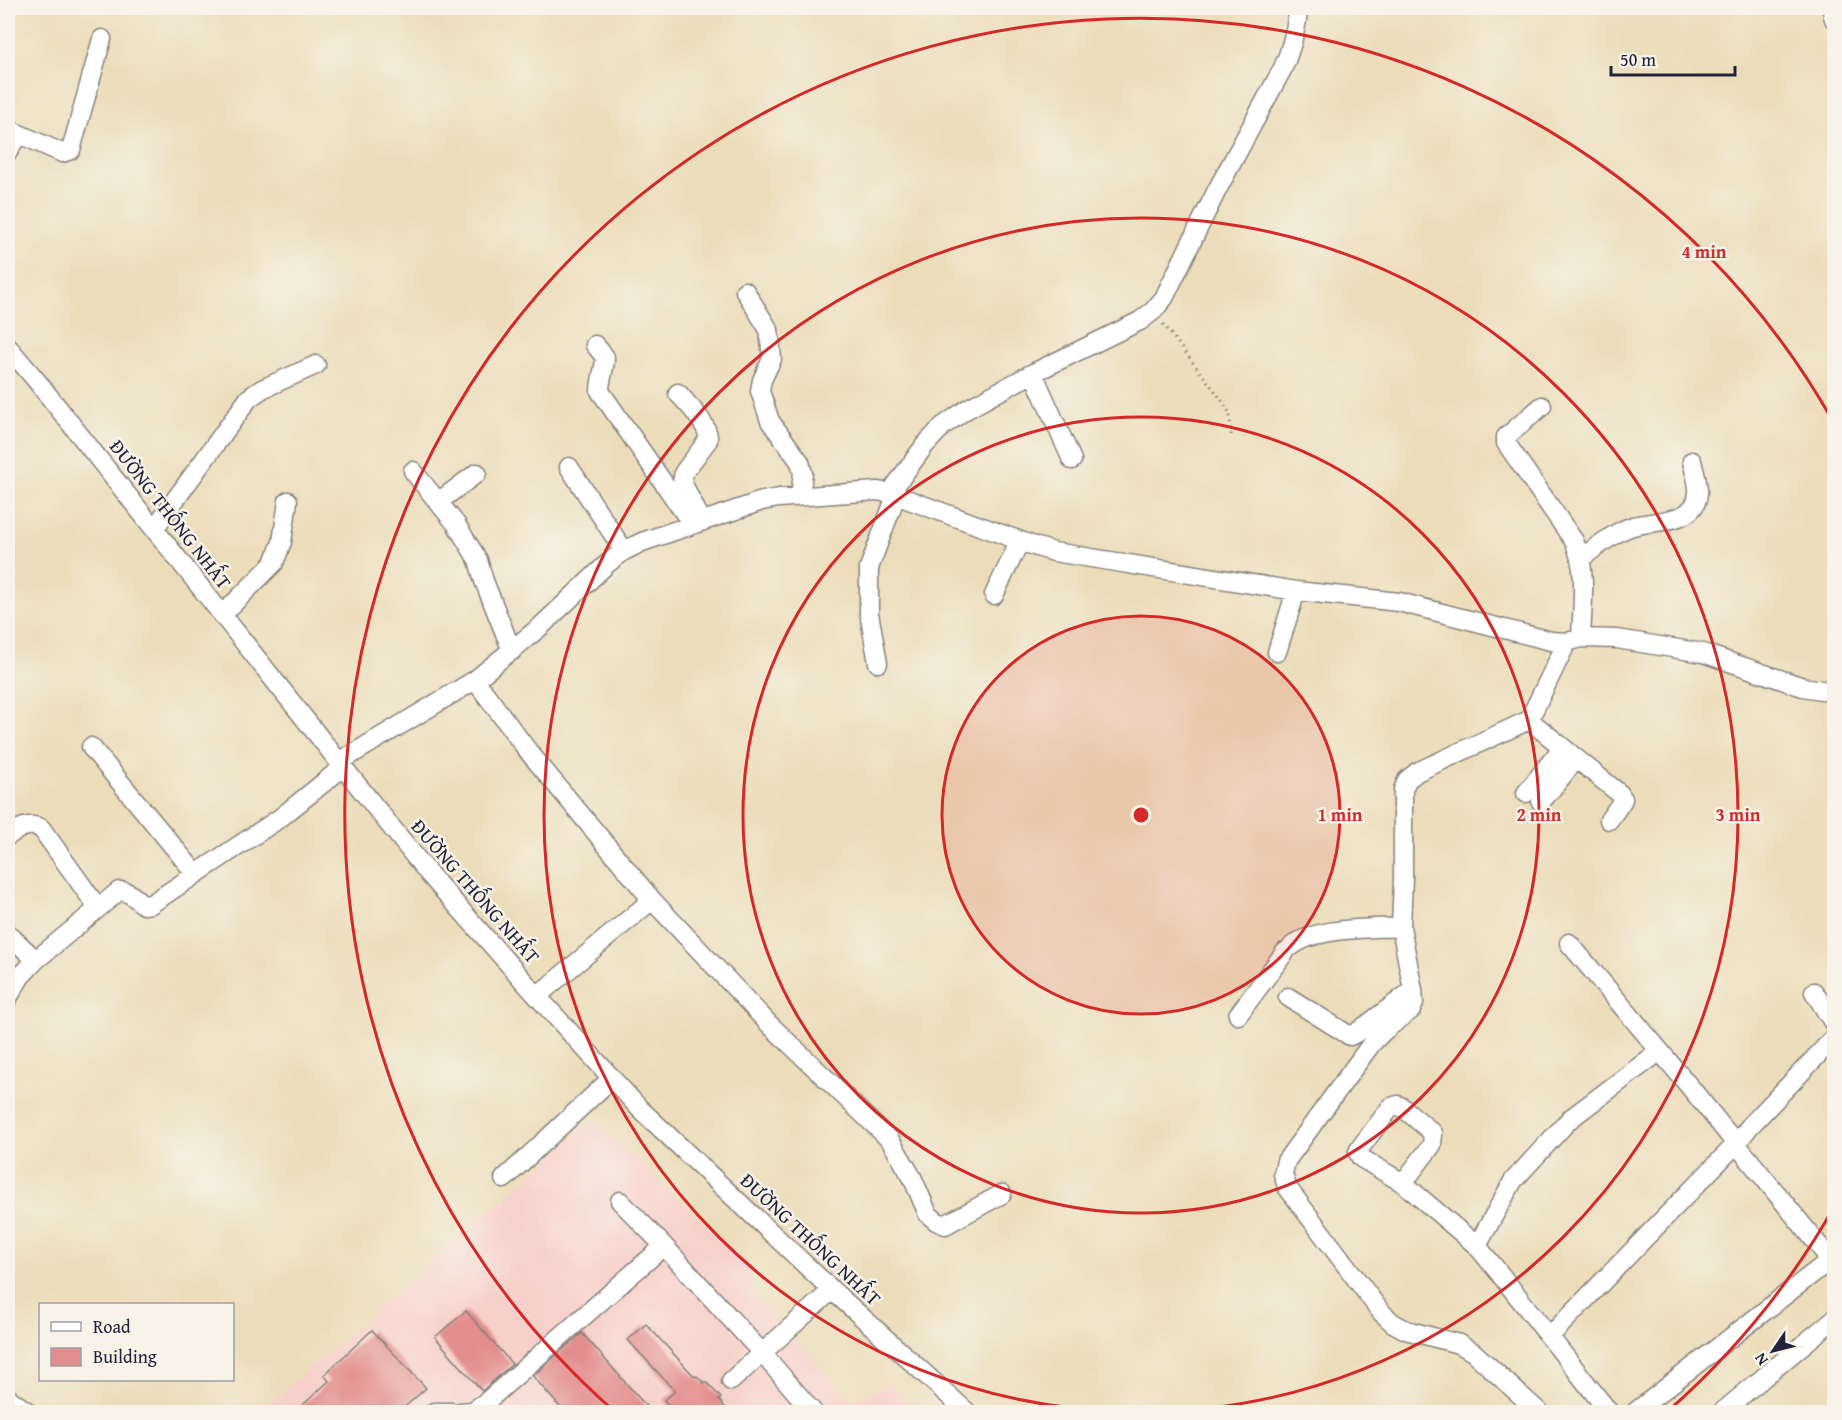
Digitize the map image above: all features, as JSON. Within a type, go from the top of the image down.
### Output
[{"type":"street","points":[[879,663],[869,613],[869,568],[893,494],[925,445],[943,426],[1033,373],[1140,321],[1164,298],[1217,190],[1283,68],[1293,41],[1299,8]]},
{"type":"street","points":[[8,152],[13,132],[62,153],[71,150],[102,39]]},
{"type":"street","points":[[745,291],[769,330],[772,359],[762,380],[760,391],[770,421],[800,462],[803,472],[800,496]]},
{"type":"street","points":[[595,345],[605,357],[600,391],[697,523]]},
{"type":"street","name":"ĐƯỜNG THỐNG NHẤT","points":[[8,350],[36,380],[429,874],[537,996],[640,1109],[832,1290],[967,1413]]},
{"type":"street","points":[[154,529],[249,398],[262,389],[316,365]]},
{"type":"street","points":[[1033,373],[1072,460]]},
{"type":"street","points":[[678,393],[709,434],[708,440],[684,472],[682,482],[697,523]]},
{"type":"street","points":[[1539,1413],[1473,1352],[1459,1344],[1407,1330],[1393,1323],[1381,1312],[1287,1187],[1283,1173],[1286,1161],[1372,1043],[1411,1010],[1414,1004],[1401,927],[1403,790],[1407,780],[1417,772],[1529,720],[1574,640],[1581,558],[1575,541],[1506,443],[1506,437],[1542,406]]},
{"type":"street","points":[[1581,558],[1631,527],[1689,513],[1696,504],[1698,492],[1692,461]]},
{"type":"street","points":[[569,467],[624,552]]},
{"type":"street","points":[[413,471],[456,524],[478,560],[512,651]]},
{"type":"street","points":[[438,502],[477,473]]},
{"type":"street","points":[[8,998],[21,976],[36,960],[119,891],[123,890],[133,895],[141,904],[148,905],[280,818],[341,765],[475,680],[512,651],[608,563],[624,552],[642,542],[762,501],[800,496],[877,492],[893,494],[1054,552],[1296,591],[1399,602],[1551,640],[1617,639],[1703,652],[1803,687],[1834,692]]},
{"type":"street","points":[[222,615],[274,563],[282,542],[288,501]]},
{"type":"street","points":[[994,595],[1020,541]]},
{"type":"street","points":[[1277,652],[1296,591]]},
{"type":"street","points":[[475,680],[528,751],[652,900],[768,1023],[890,1140],[915,1183],[928,1214],[945,1225],[1002,1194]]},
{"type":"street","points":[[1529,720],[1620,794],[1623,799],[1609,819]]},
{"type":"street","points":[[91,747],[196,874]]},
{"type":"street","points":[[1534,798],[1569,754]]},
{"type":"street","points":[[8,836],[28,825],[41,828],[98,908]]},
{"type":"street","points":[[537,996],[652,900]]},
{"type":"street","points":[[1238,1015],[1288,949],[1309,936],[1401,927]]},
{"type":"street","points":[[8,934],[36,960]]},
{"type":"street","points":[[1569,943],[1833,1260],[1635,1413]]},
{"type":"street","points":[[1288,997],[1350,1036],[1413,990]]},
{"type":"street","points":[[1814,992],[1834,1024]]},
{"type":"street","points":[[1550,1336],[1834,1038]]},
{"type":"street","points":[[1476,1246],[1513,1180],[1570,1119],[1660,1051]]},
{"type":"street","points":[[504,1179],[612,1078]]},
{"type":"street","points":[[1403,1183],[1476,1246],[1550,1336],[1609,1413]]},
{"type":"street","points":[[620,1201],[762,1353],[813,1413]]},
{"type":"street","points":[[460,1413],[490,1407],[664,1246]]},
{"type":"street","points":[[731,1381],[832,1290]]},
{"type":"street","points":[[1722,1413],[1834,1319]]},
{"type":"street","points":[[8,1398],[28,1413]]},
{"type":"street","points":[[434,1413],[452,1413]]},
{"type":"path","points":[[1153,311],[1221,399],[1230,414],[1231,435]]},
{"type":"shaded area","points":[[594,1120],[749,1265],[755,1297],[853,1402],[888,1383],[920,1412],[259,1412]]},
{"type":"building","points":[[466,1311],[512,1364],[482,1391],[435,1337]]},
{"type":"building","points":[[646,1324],[695,1377],[706,1382],[721,1398],[719,1400],[730,1413],[675,1413],[664,1400],[675,1391],[628,1340]]},
{"type":"building","points":[[372,1330],[426,1388],[398,1413],[294,1413],[329,1381],[324,1375]]},
{"type":"building","points":[[582,1333],[646,1406],[638,1413],[565,1413],[533,1376]]}]
